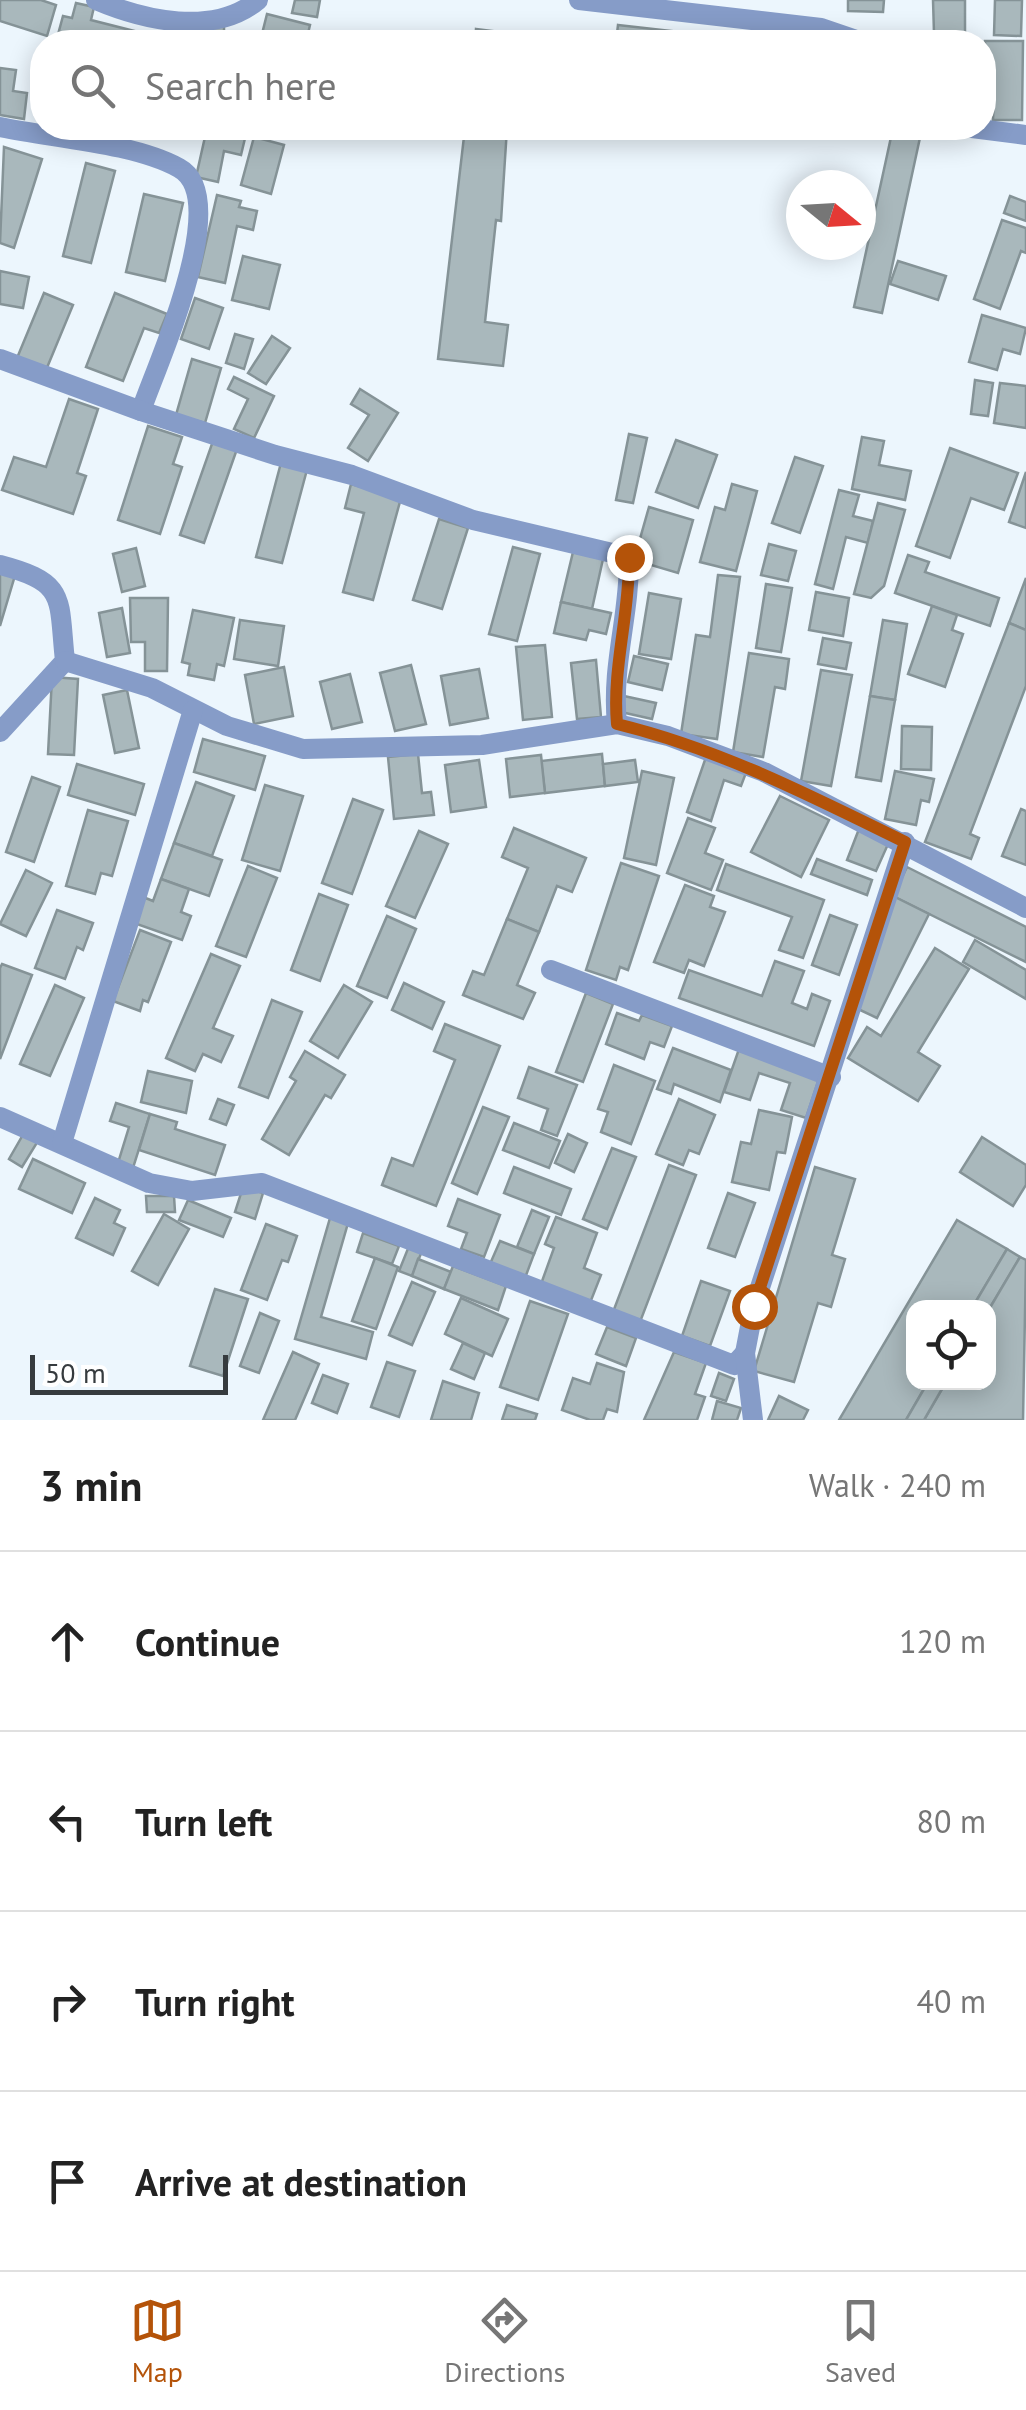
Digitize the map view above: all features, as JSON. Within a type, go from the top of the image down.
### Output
[{"type":"street","points":[[96,0],[158,18],[210,22],[258,0]]},
{"type":"street","points":[[579,0],[828,30]]},
{"type":"street","points":[[0,127],[30,132]]},
{"type":"street","points":[[996,131],[1026,135]]},
{"type":"street","points":[[72,140],[144,153],[184,169],[198,194],[196,254],[141,412]]},
{"type":"street","points":[[0,360],[141,412],[275,455],[352,474],[473,520],[629,557],[630,590],[613,684],[617,724]]},
{"type":"street","points":[[0,565],[40,575],[58,598],[65,661],[0,732]]},
{"type":"street","points":[[65,661],[152,688],[192,710],[303,749],[482,746],[617,724],[668,736],[764,772],[1026,908]]},
{"type":"street","points":[[62,1143],[192,710]]},
{"type":"street","points":[[753,1420],[745,1354],[754,1306],[905,842]]},
{"type":"street","points":[[552,970],[831,1078]]},
{"type":"street","points":[[0,1117],[149,1183],[192,1191],[262,1182],[734,1365],[745,1354]]},
{"type":"building","points":[[0,0],[41,0],[56,5],[49,30],[30,31],[0,21]]},
{"type":"building","points":[[295,0],[320,0],[317,17],[292,13]]},
{"type":"building","points":[[848,0],[884,0],[883,12],[848,11]]},
{"type":"building","points":[[933,0],[965,0],[965,30],[934,30]]},
{"type":"building","points":[[995,0],[1022,0],[1021,36],[996,35]]},
{"type":"building","points":[[76,3],[94,7],[91,20],[130,30],[59,30],[63,16],[72,18]]},
{"type":"building","points":[[267,14],[310,25],[309,30],[263,30]]},
{"type":"building","points":[[171,24],[224,26],[224,30],[171,30]]},
{"type":"building","points":[[618,25],[662,30],[617,30]]},
{"type":"building","points":[[996,41],[1023,41],[1022,120],[996,120]]},
{"type":"building","points":[[0,68],[16,70],[13,91],[27,93],[24,119],[0,115]]},
{"type":"building","points":[[204,140],[245,140],[241,155],[224,151],[218,182],[196,177]]},
{"type":"building","points":[[253,140],[284,145],[271,194],[241,185]]},
{"type":"building","points":[[464,140],[506,140],[501,221],[496,220],[485,322],[508,325],[503,366],[438,359]]},
{"type":"building","points":[[890,140],[919,140],[882,313],[854,307],[864,260],[876,260],[876,206]]},
{"type":"building","points":[[4,147],[42,159],[14,248],[0,243]]},
{"type":"building","points":[[86,163],[115,171],[91,263],[63,256]]},
{"type":"building","points":[[144,194],[183,203],[165,281],[126,272]]},
{"type":"building","points":[[217,195],[241,201],[239,207],[257,211],[253,230],[237,226],[225,283],[198,277]]},
{"type":"building","points":[[1010,196],[1026,202],[1026,221],[1004,213]]},
{"type":"building","points":[[1002,220],[1026,228],[1026,253],[1021,251],[1000,309],[974,299]]},
{"type":"building","points":[[243,256],[280,265],[269,309],[232,300]]},
{"type":"building","points":[[898,261],[946,276],[938,300],[890,284]]},
{"type":"building","points":[[0,271],[29,277],[23,308],[0,304]]},
{"type":"building","points":[[44,293],[73,305],[46,370],[17,358]]},
{"type":"building","points":[[115,293],[167,314],[159,333],[144,328],[123,381],[86,367]]},
{"type":"building","points":[[195,298],[223,308],[209,349],[181,339]]},
{"type":"building","points":[[982,315],[1026,328],[1020,354],[1003,349],[997,370],[969,362]]},
{"type":"building","points":[[235,334],[253,339],[244,369],[226,363]]},
{"type":"building","points":[[272,336],[290,348],[266,384],[248,373]]},
{"type":"building","points":[[192,359],[221,368],[205,423],[176,415]]},
{"type":"building","points":[[234,377],[274,396],[254,438],[234,429],[248,399],[228,389]]},
{"type":"building","points":[[975,380],[993,383],[988,416],[971,414]]},
{"type":"building","points":[[1000,383],[1026,386],[1026,428],[994,423]]},
{"type":"building","points":[[360,389],[398,413],[368,461],[348,448],[369,415],[351,404]]},
{"type":"building","points":[[69,399],[98,409],[77,473],[86,476],[73,514],[2,490],[14,457],[46,467]]},
{"type":"building","points":[[148,426],[182,437],[173,464],[182,467],[160,534],[118,520]]},
{"type":"building","points":[[629,434],[647,438],[633,503],[616,500]]},
{"type":"building","points":[[862,437],[884,441],[879,465],[911,471],[905,500],[852,489]]},
{"type":"building","points":[[676,440],[717,455],[698,508],[656,492]]},
{"type":"building","points":[[213,441],[237,449],[204,543],[180,535]]},
{"type":"building","points":[[950,448],[1018,473],[1004,510],[971,498],[950,558],[916,546]]},
{"type":"building","points":[[795,457],[823,466],[800,533],[772,523]]},
{"type":"building","points":[[282,459],[308,466],[282,563],[256,557]]},
{"type":"building","points":[[1026,472],[1026,528],[1009,522]]},
{"type":"building","points":[[351,484],[401,498],[373,600],[343,592],[364,513],[345,508]]},
{"type":"building","points":[[732,484],[757,491],[736,571],[700,562],[715,507],[725,510]]},
{"type":"building","points":[[839,490],[859,495],[853,516],[873,521],[868,543],[846,537],[833,589],[815,584]]},
{"type":"building","points":[[878,503],[905,510],[884,586],[871,598],[854,594]]},
{"type":"building","points":[[649,507],[693,520],[678,573],[634,560]]},
{"type":"building","points":[[439,519],[468,528],[442,609],[413,600]]},
{"type":"building","points":[[769,544],[796,551],[788,581],[761,575]]},
{"type":"building","points":[[513,547],[540,554],[517,641],[489,634]]},
{"type":"building","points":[[136,548],[145,586],[122,592],[113,554]]},
{"type":"building","points":[[573,552],[603,559],[592,609],[561,602]]},
{"type":"building","points":[[908,555],[929,562],[925,572],[999,598],[990,626],[895,593]]},
{"type":"building","points":[[0,567],[16,572],[0,626]]},
{"type":"building","points":[[718,575],[740,577],[717,739],[681,734],[696,635],[710,637]]},
{"type":"building","points":[[1026,578],[1026,630],[1009,623]]},
{"type":"building","points":[[766,584],[792,588],[781,652],[756,648]]},
{"type":"building","points":[[816,592],[849,598],[843,636],[809,630]]},
{"type":"building","points":[[649,593],[681,599],[671,659],[639,654]]},
{"type":"building","points":[[130,598],[168,598],[167,671],[145,671],[145,642],[131,642]]},
{"type":"building","points":[[561,602],[611,613],[606,634],[589,630],[586,640],[554,633]]},
{"type":"building","points":[[932,606],[957,615],[952,630],[963,634],[945,687],[908,674]]},
{"type":"building","points":[[122,608],[130,653],[107,657],[99,613]]},
{"type":"building","points":[[193,610],[234,618],[224,666],[217,664],[214,680],[188,675],[190,664],[182,662]]},
{"type":"building","points":[[240,620],[284,626],[278,666],[234,659]]},
{"type":"building","points":[[883,620],[907,624],[895,700],[870,696]]},
{"type":"building","points":[[1009,623],[1026,630],[1026,686],[970,834],[979,838],[971,859],[925,842]]},
{"type":"building","points":[[823,638],[851,643],[846,669],[818,664]]},
{"type":"building","points":[[545,645],[552,717],[523,720],[516,647]]},
{"type":"building","points":[[749,653],[789,659],[785,689],[775,687],[763,757],[733,752]]},
{"type":"building","points":[[634,656],[668,664],[662,690],[628,682]]},
{"type":"building","points":[[596,660],[601,717],[577,719],[571,663]]},
{"type":"building","points":[[411,665],[426,724],[395,731],[380,673]]},
{"type":"building","points":[[284,667],[293,716],[254,724],[245,675]]},
{"type":"building","points":[[479,669],[488,718],[450,725],[441,676]]},
{"type":"building","points":[[821,670],[852,675],[831,786],[801,781]]},
{"type":"building","points":[[350,674],[362,722],[332,729],[320,682]]},
{"type":"building","points":[[52,677],[78,679],[74,755],[48,754]]},
{"type":"building","points":[[127,690],[139,748],[115,753],[103,695]]},
{"type":"building","points":[[624,696],[656,703],[652,719],[621,712]]},
{"type":"building","points":[[870,696],[895,700],[881,781],[856,777]]},
{"type":"building","points":[[902,726],[932,727],[931,770],[901,769]]},
{"type":"building","points":[[203,739],[265,756],[255,790],[194,772]]},
{"type":"building","points":[[418,754],[422,793],[431,792],[434,815],[394,819],[388,757]]},
{"type":"building","points":[[602,754],[605,786],[545,793],[541,761]]},
{"type":"building","points":[[541,755],[545,793],[510,797],[506,759]]},
{"type":"building","points":[[706,757],[747,770],[741,786],[724,780],[711,821],[687,812]]},
{"type":"building","points":[[479,760],[486,807],[451,812],[445,765]]},
{"type":"building","points":[[635,760],[638,782],[605,786],[603,764]]},
{"type":"building","points":[[77,764],[144,784],[135,815],[68,795]]},
{"type":"building","points":[[642,771],[674,778],[656,865],[624,858]]},
{"type":"building","points":[[895,771],[934,779],[929,802],[921,800],[916,825],[885,819]]},
{"type":"building","points":[[32,777],[60,787],[34,862],[6,852]]},
{"type":"building","points":[[196,782],[234,796],[212,856],[174,843]]},
{"type":"building","points":[[265,785],[303,796],[280,871],[242,860]]},
{"type":"building","points":[[780,796],[829,820],[801,877],[751,852]]},
{"type":"building","points":[[353,799],[383,810],[352,894],[322,883]]},
{"type":"building","points":[[1021,809],[1026,811],[1026,865],[1002,856]]},
{"type":"building","points":[[88,810],[128,821],[112,876],[101,873],[95,894],[66,886]]},
{"type":"building","points":[[688,818],[715,828],[705,853],[723,860],[711,890],[667,873]]},
{"type":"building","points":[[514,828],[586,858],[572,892],[557,886],[539,932],[507,919],[528,868],[502,857]]},
{"type":"building","points":[[859,829],[889,842],[876,871],[847,860]]},
{"type":"building","points":[[419,831],[448,844],[415,918],[386,906]]},
{"type":"building","points":[[174,843],[222,860],[209,896],[161,879]]},
{"type":"building","points":[[817,859],[872,880],[867,895],[811,874]]},
{"type":"building","points":[[621,863],[659,876],[628,970],[620,967],[616,980],[586,970]]},
{"type":"building","points":[[726,864],[824,900],[803,958],[779,950],[792,917],[717,890]]},
{"type":"building","points":[[248,866],[277,878],[246,957],[216,946]]},
{"type":"building","points":[[907,867],[1026,927],[1026,962],[893,896]]},
{"type":"building","points":[[26,870],[52,883],[26,936],[0,924]]},
{"type":"building","points":[[161,879],[189,889],[181,912],[191,916],[182,940],[134,923],[143,897],[153,901]]},
{"type":"building","points":[[685,885],[714,896],[710,907],[725,912],[704,966],[689,960],[684,973],[654,962]]},
{"type":"building","points":[[319,894],[348,905],[320,981],[291,970]]},
{"type":"building","points":[[893,896],[929,914],[877,1018],[858,1009]]},
{"type":"building","points":[[57,910],[93,923],[83,950],[77,947],[65,979],[35,968]]},
{"type":"building","points":[[830,915],[857,925],[839,975],[812,965]]},
{"type":"building","points":[[387,916],[416,929],[387,998],[357,986]]},
{"type":"building","points":[[507,919],[539,932],[517,985],[535,993],[523,1019],[463,995],[473,971],[484,975]]},
{"type":"building","points":[[140,930],[171,942],[148,1002],[143,1000],[140,1011],[113,1001]]},
{"type":"building","points":[[975,940],[1026,970],[1026,999],[963,962]]},
{"type":"building","points":[[935,948],[969,969],[918,1052],[940,1066],[918,1101],[848,1058],[867,1027],[881,1036]]},
{"type":"building","points":[[211,954],[240,966],[213,1028],[233,1036],[221,1062],[203,1054],[195,1071],[166,1058]]},
{"type":"building","points":[[775,961],[804,971],[792,1003],[807,1009],[812,994],[830,1001],[814,1046],[679,998],[689,970],[762,996]]},
{"type":"building","points":[[2,964],[32,975],[0,1059],[0,968]]},
{"type":"building","points":[[404,983],[444,1002],[432,1029],[392,1010]]},
{"type":"building","points":[[55,985],[84,998],[50,1076],[20,1064]]},
{"type":"building","points":[[344,985],[372,1002],[338,1058],[310,1041]]},
{"type":"building","points":[[586,993],[613,1004],[583,1082],[556,1072]]},
{"type":"building","points":[[272,1000],[302,1012],[268,1098],[239,1087]]},
{"type":"building","points":[[617,1013],[639,1021],[642,1015],[672,1026],[664,1047],[650,1042],[644,1059],[606,1044]]},
{"type":"building","points":[[445,1024],[500,1046],[436,1206],[382,1185],[392,1158],[413,1166],[455,1060],[434,1051]]},
{"type":"building","points":[[673,1048],[731,1070],[720,1102],[674,1084],[671,1094],[657,1089]]},
{"type":"building","points":[[739,1049],[820,1076],[806,1118],[781,1110],[790,1083],[759,1073],[750,1100],[724,1092]]},
{"type":"building","points":[[305,1051],[345,1075],[331,1098],[325,1095],[289,1155],[262,1139],[296,1081],[290,1077]]},
{"type":"building","points":[[614,1065],[655,1081],[631,1144],[601,1132],[608,1112],[598,1109]]},
{"type":"building","points":[[529,1067],[577,1085],[557,1136],[541,1130],[548,1109],[518,1098]]},
{"type":"building","points":[[148,1071],[192,1081],[186,1113],[141,1102]]},
{"type":"building","points":[[218,1099],[234,1105],[226,1125],[210,1119]]},
{"type":"building","points":[[679,1099],[715,1115],[699,1154],[689,1150],[683,1165],[656,1154]]},
{"type":"building","points":[[116,1103],[150,1114],[133,1168],[118,1163],[129,1127],[110,1121]]},
{"type":"building","points":[[483,1107],[509,1117],[477,1194],[452,1183]]},
{"type":"building","points":[[759,1110],[792,1117],[785,1153],[777,1152],[769,1190],[732,1182],[741,1142],[751,1144]]},
{"type":"building","points":[[150,1114],[177,1122],[175,1129],[225,1145],[215,1175],[139,1150]]},
{"type":"building","points":[[514,1123],[560,1141],[549,1168],[503,1150]]},
{"type":"building","points":[[24,1133],[38,1141],[22,1167],[9,1159]]},
{"type":"building","points":[[568,1134],[587,1143],[574,1172],[555,1163]]},
{"type":"building","points":[[982,1137],[1026,1165],[1026,1185],[1013,1206],[960,1172]]},
{"type":"building","points":[[612,1148],[636,1157],[607,1229],[583,1219]]},
{"type":"building","points":[[33,1159],[85,1183],[72,1213],[19,1189]]},
{"type":"building","points":[[669,1165],[696,1175],[640,1322],[613,1312]]},
{"type":"building","points":[[514,1167],[571,1189],[561,1215],[504,1193]]},
{"type":"building","points":[[815,1167],[855,1179],[832,1255],[845,1259],[831,1307],[818,1303],[794,1382],[754,1371]]},
{"type":"building","points":[[243,1187],[263,1193],[255,1219],[235,1212]]},
{"type":"building","points":[[728,1193],[755,1203],[735,1257],[708,1248]]},
{"type":"building","points":[[146,1196],[174,1196],[175,1212],[147,1212]]},
{"type":"building","points":[[95,1198],[120,1210],[114,1223],[125,1228],[113,1255],[76,1238]]},
{"type":"building","points":[[458,1199],[500,1215],[484,1257],[461,1249],[467,1233],[448,1226]]},
{"type":"building","points":[[188,1200],[231,1218],[223,1237],[179,1220]]},
{"type":"building","points":[[532,1210],[549,1217],[534,1254],[517,1247]]},
{"type":"building","points":[[164,1214],[189,1229],[158,1285],[132,1271]]},
{"type":"building","points":[[556,1217],[597,1233],[584,1268],[601,1275],[590,1303],[541,1284],[554,1248],[545,1244]]},
{"type":"building","points":[[330,1218],[348,1223],[321,1317],[373,1332],[366,1359],[295,1339]]},
{"type":"building","points":[[957,1220],[1007,1249],[977,1300],[910,1300]]},
{"type":"building","points":[[266,1224],[297,1236],[288,1262],[282,1260],[267,1300],[241,1290]]},
{"type":"building","points":[[363,1233],[399,1246],[392,1264],[357,1252]]},
{"type":"building","points":[[500,1241],[534,1254],[525,1278],[490,1264]]},
{"type":"building","points":[[409,1246],[422,1251],[412,1276],[399,1271]]},
{"type":"building","points":[[1007,1249],[1020,1257],[995,1300],[977,1300]]},
{"type":"building","points":[[1020,1257],[1026,1260],[1023,1420],[924,1420],[941,1390],[996,1390],[995,1300]]},
{"type":"building","points":[[375,1258],[398,1267],[376,1329],[352,1321]]},
{"type":"building","points":[[418,1259],[451,1272],[444,1289],[412,1276]]},
{"type":"building","points":[[453,1266],[506,1286],[498,1310],[444,1289]]},
{"type":"building","points":[[701,1281],[730,1291],[710,1346],[682,1336]]},
{"type":"building","points":[[412,1282],[435,1292],[412,1345],[389,1335]]},
{"type":"building","points":[[215,1289],[248,1299],[223,1376],[190,1366]]},
{"type":"building","points":[[461,1298],[508,1319],[492,1356],[445,1334]]},
{"type":"building","points":[[530,1301],[568,1314],[538,1400],[500,1387]]},
{"type":"building","points":[[906,1306],[906,1390],[923,1390],[906,1420],[839,1420]]},
{"type":"building","points":[[260,1313],[279,1321],[259,1373],[240,1366]]},
{"type":"building","points":[[607,1327],[636,1338],[626,1366],[596,1354]]},
{"type":"building","points":[[463,1343],[485,1353],[474,1379],[451,1369]]},
{"type":"building","points":[[293,1352],[319,1364],[295,1420],[263,1420]]},
{"type":"building","points":[[674,1352],[706,1363],[695,1394],[705,1397],[697,1420],[644,1420]]},
{"type":"building","points":[[387,1362],[415,1371],[399,1417],[371,1407]]},
{"type":"building","points":[[597,1363],[624,1372],[617,1412],[607,1409],[603,1420],[590,1420],[562,1410],[573,1378],[590,1384]]},
{"type":"building","points":[[719,1373],[734,1379],[726,1401],[711,1396]]},
{"type":"building","points":[[323,1375],[348,1384],[337,1413],[312,1403]]},
{"type":"building","points":[[443,1381],[479,1393],[471,1420],[431,1420]]},
{"type":"building","points":[[923,1390],[941,1390],[924,1420],[906,1420]]},
{"type":"building","points":[[779,1396],[808,1410],[803,1420],[768,1420]]},
{"type":"building","points":[[717,1401],[741,1408],[737,1420],[712,1420]]},
{"type":"building","points":[[507,1405],[537,1414],[535,1420],[502,1420]]},
{"type":"route","points":[[629,557],[630,590],[613,684],[617,724],[668,736],[764,772],[905,842],[754,1306]]}]
